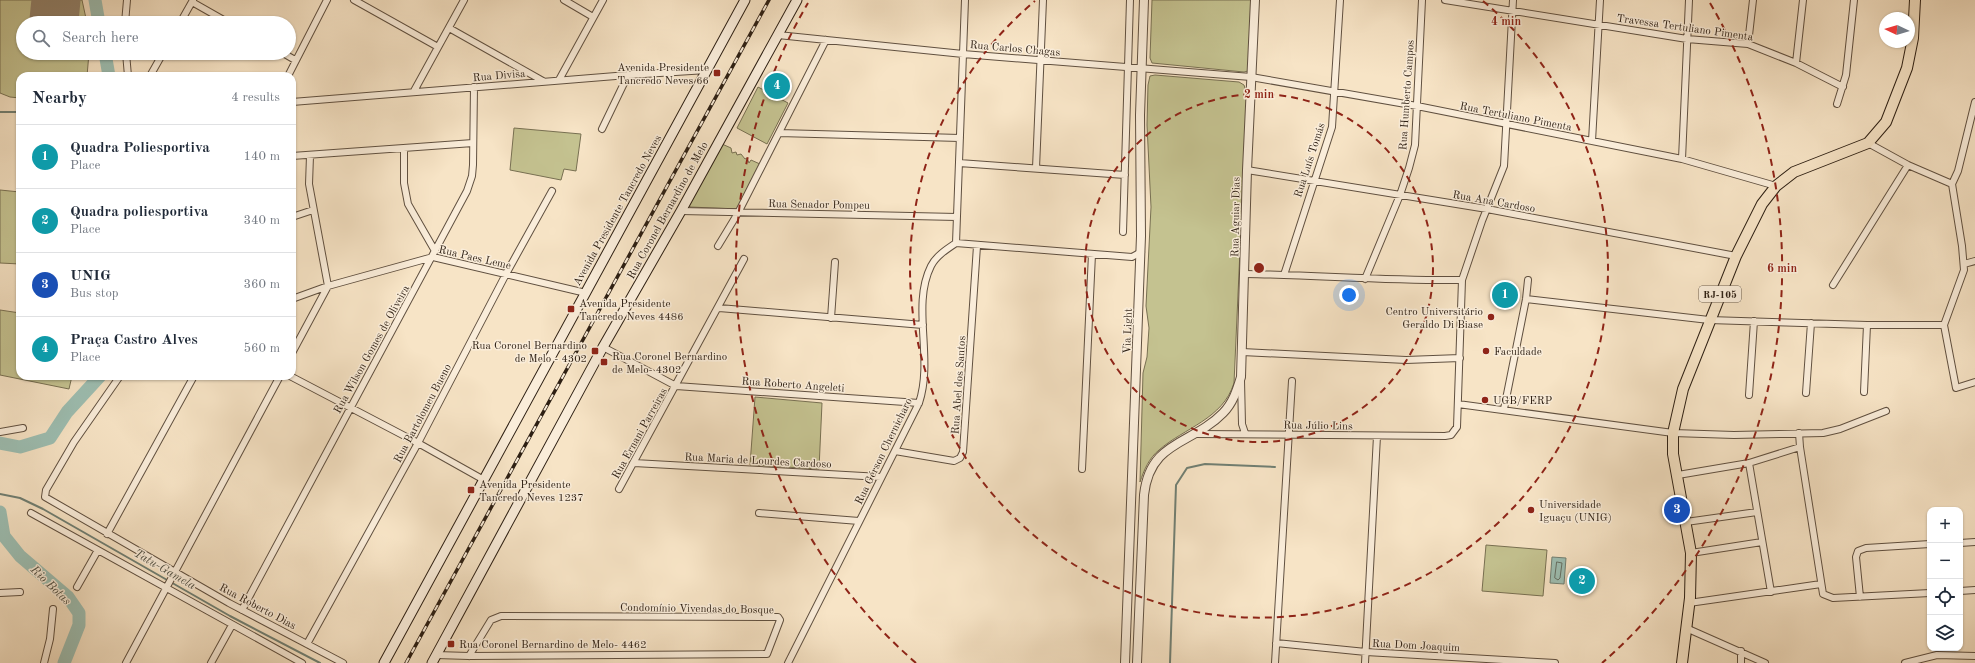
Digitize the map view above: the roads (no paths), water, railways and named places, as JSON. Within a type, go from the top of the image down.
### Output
[{"type":"main road","name":"Rua Coronel Bernardino de Melo","points":[[434,659],[603,347],[681,211],[797,0]]},
{"type":"main road","name":"RJ-105","points":[[1682,663],[1689,603],[1691,553],[1673,454],[1673,433],[1683,389],[1709,320],[1736,256],[1762,204],[1776,186],[1794,172],[1868,144],[1886,122],[1907,68],[1913,38],[1915,0]]},
{"type":"main road","name":"Avenida Presidente Tancredo Neves","points":[[384,663],[707,70],[742,1]]},
{"type":"street","points":[[126,16],[127,0]]},
{"type":"street","points":[[296,58],[327,0]]},
{"type":"street","points":[[354,0],[438,47]]},
{"type":"street","points":[[414,92],[464,0]]},
{"type":"street","points":[[564,0],[594,17]]},
{"type":"street","points":[[559,80],[603,0]]},
{"type":"street","points":[[965,0],[956,243],[976,246],[1132,257],[1141,252]]},
{"type":"street","points":[[1036,168],[1043,0]]},
{"type":"street","points":[[1123,232],[1130,0]]},
{"type":"street","name":"Via Light","points":[[1125,663],[1141,252],[1142,207],[1140,115],[1144,0]]},
{"type":"street","name":"Rua Aguiar Dias","points":[[1245,434],[1242,424],[1241,377],[1247,170],[1255,0]]},
{"type":"street","name":"Rua Luís Tomás","points":[[1284,274],[1332,127],[1340,0]]},
{"type":"street","name":"Rua Humberto Campos","points":[[1365,279],[1400,195],[1410,168],[1415,145],[1422,0]]},
{"type":"street","name":"Travessa Tertuliano Pimenta","points":[[1445,0],[1688,39],[1748,44],[1796,63],[1843,87]]},
{"type":"street","points":[[1513,0],[1504,166],[1462,280],[1458,404],[1673,433],[1734,435],[1831,431],[1886,411]]},
{"type":"street","points":[[1592,142],[1600,0]]},
{"type":"street","points":[[1682,159],[1689,0]]},
{"type":"street","points":[[1748,44],[1753,0]]},
{"type":"street","points":[[1796,63],[1803,0]]},
{"type":"street","points":[[1837,104],[1843,87],[1848,61],[1854,0]]},
{"type":"street","points":[[184,16],[192,1],[217,16]]},
{"type":"street","points":[[449,28],[544,81]]},
{"type":"street","name":"Rua Carlos Chagas","points":[[778,35],[1040,61],[1251,77]]},
{"type":"street","points":[[718,246],[738,213],[826,40]]},
{"type":"street","points":[[127,60],[128,72]]},
{"type":"street","points":[[152,72],[159,60]]},
{"type":"street","points":[[290,72],[295,60]]},
{"type":"street","name":"Rua Divisa","points":[[296,102],[544,81],[707,70]]},
{"type":"street","points":[[602,129],[628,75]]},
{"type":"street","name":"Rua Tertuliano Pimenta","points":[[1251,77],[1417,106],[1682,159],[1776,186]]},
{"type":"street","name":"Rua Wilson Gomes de Oliveira","points":[[242,610],[467,191],[472,176],[474,87]]},
{"type":"street","points":[[1975,102],[1958,171],[1952,184],[1964,264],[1963,274],[1944,325],[1956,388],[1975,382]]},
{"type":"street","points":[[779,133],[960,138]]},
{"type":"street","points":[[296,156],[473,143]]},
{"type":"street","points":[[1868,144],[1908,165],[1952,184]]},
{"type":"street","points":[[404,148],[404,183],[408,204],[434,254]]},
{"type":"street","points":[[296,346],[328,286],[309,184],[310,156]]},
{"type":"street","points":[[959,163],[1125,175]]},
{"type":"street","points":[[1833,284],[1908,165]]},
{"type":"street","name":"Rua Ana Cardoso","points":[[1247,170],[1487,210],[1736,256]]},
{"type":"street","name":"Rua Bartolomeu Bueno","points":[[307,644],[418,443],[506,274],[552,191]]},
{"type":"street","points":[[296,216],[313,210]]},
{"type":"street","name":"Rua Senador Pompeu","points":[[681,211],[957,217]]},
{"type":"street","name":"Rua Gérson Chernicharo","points":[[788,663],[919,403],[925,381],[926,351],[923,325],[926,285],[932,265],[945,251],[956,243]]},
{"type":"street","name":"Rua Abel dos Santos","points":[[894,451],[954,461],[960,458],[963,452],[976,246]]},
{"type":"street","name":"Rua Paes Leme","points":[[296,298],[328,286],[434,254],[506,274],[586,293]]},
{"type":"street","points":[[1082,469],[1092,254]]},
{"type":"street","name":"Rua Ernani Parreiras","points":[[619,489],[719,308],[744,259]]},
{"type":"street","points":[[1964,264],[1975,261]]},
{"type":"street","points":[[831,318],[835,262]]},
{"type":"street","points":[[1245,274],[1284,274],[1365,279],[1462,280]]},
{"type":"street","points":[[1504,409],[1526,299],[1528,280]]},
{"type":"street","points":[[1526,299],[1709,320],[1867,325],[1944,325]]},
{"type":"street","points":[[719,308],[923,325]]},
{"type":"street","points":[[1749,395],[1754,321]]},
{"type":"street","points":[[1806,393],[1811,323]]},
{"type":"street","points":[[1864,392],[1867,325]]},
{"type":"street","name":"Rua Roberto Angeleti","points":[[603,347],[676,386],[919,403]]},
{"type":"street","points":[[1242,352],[1406,360],[1460,358]]},
{"type":"street","points":[[1137,663],[1145,480],[1158,457],[1223,413],[1232,401],[1241,377]]},
{"type":"street","points":[[296,379],[418,443],[484,480]]},
{"type":"street","name":"Rua Roberto Dias","points":[[117,380],[74,442],[46,490],[45,495],[47,498],[175,574],[343,663]]},
{"type":"street","points":[[107,534],[192,380]]},
{"type":"street","points":[[126,663],[278,380]]},
{"type":"street","points":[[1275,663],[1292,380]]},
{"type":"street","name":"Rua Júlio Lins","points":[[1191,435],[1209,433],[1445,436],[1451,435],[1456,427],[1458,404]]},
{"type":"street","points":[[0,432],[23,428]]},
{"type":"street","points":[[1799,433],[1823,594],[1833,598],[1927,593]]},
{"type":"street","points":[[1365,663],[1377,436]]},
{"type":"street","points":[[1678,475],[1749,463],[1800,447]]},
{"type":"street","name":"Rua Maria de Lourdes Cardoso","points":[[634,463],[881,477]]},
{"type":"street","points":[[1749,463],[1771,592]]},
{"type":"street","points":[[1686,522],[1757,512]]},
{"type":"street","points":[[31,513],[299,662]]},
{"type":"street","points":[[759,513],[859,521]]},
{"type":"street","points":[[1691,553],[1762,542]]},
{"type":"street","points":[[1963,543],[1975,542]]},
{"type":"street","points":[[1860,597],[1856,557],[1858,551],[1866,548],[1927,544]]},
{"type":"street","points":[[77,588],[98,550]]},
{"type":"street","points":[[1689,603],[1821,584]]},
{"type":"street","points":[[1963,591],[1975,590]]},
{"type":"street","points":[[0,593],[20,592]]},
{"type":"street","points":[[44,663],[50,639],[53,609]]},
{"type":"street","name":"Condomínio Vivendas do Bosque","points":[[434,659],[469,656],[767,654],[780,620],[775,616],[501,616],[490,620],[469,656]]},
{"type":"street","points":[[211,663],[232,625]]},
{"type":"street","points":[[1686,628],[1741,651],[1765,663]]},
{"type":"street","name":"Rua Dom Joaquim","points":[[1276,643],[1441,660],[1555,663]]},
{"type":"street","points":[[1741,651],[1741,663]]},
{"type":"street","points":[[1905,663],[1937,655],[1973,656],[1970,663]]},
{"type":"water","points":[[1552,557],[1566,558],[1564,584],[1550,583]]},
{"type":"waterway","name":"Rio Botas","points":[[95,0],[98,16]]},
{"type":"waterway","name":"Rio Botas","points":[[106,60],[108,72]]},
{"type":"waterway","points":[[0,112],[16,112]]},
{"type":"waterway","name":"Rio Botas","points":[[0,443],[20,447],[50,438],[67,412],[96,380]]},
{"type":"waterway","points":[[1170,663],[1176,485],[1187,468],[1205,464],[1275,467]]},
{"type":"waterway","name":"Tatu-Gamela","points":[[0,494],[20,498],[43,509],[230,616],[320,663]]},
{"type":"waterway","name":"Rio Botas","points":[[0,512],[4,536],[20,556],[68,597],[79,613],[79,625],[64,663]]},
{"type":"railway","points":[[406,663],[769,0]]},
{"type":"place","name":"Avenida Presidente Tancredo Neves 66","points":[[717,73]]},
{"type":"place","name":"Praça Castro Alves","points":[[777,86]]},
{"type":"place","name":"Quadra Poliesportiva","points":[[1505,295]]},
{"type":"place","name":"Avenida Presidente Tancredo Neves 4486","points":[[571,309]]},
{"type":"place","name":"Centro Universitário Geraldo Di Biase","points":[[1491,317]]},
{"type":"place","name":"Rua Coronel Bernardino de Melo - 4302","points":[[595,351]]},
{"type":"place","name":"Faculdade","points":[[1486,351]]},
{"type":"place","name":"Rua Coronel Bernardino de Melo- 4302","points":[[604,362]]},
{"type":"place","name":"UGB/FERP","points":[[1485,400]]},
{"type":"place","name":"Avenida Presidente Tancredo Neves 1237","points":[[471,490]]},
{"type":"place","name":"Universidade Iguaçu (UNIG)","points":[[1531,510]]},
{"type":"place","name":"UNIG","points":[[1677,510]]},
{"type":"place","name":"Quadra poliesportiva","points":[[1582,581]]},
{"type":"place","name":"Rua Coronel Bernardino de Melo- 4462","points":[[451,644]]}]
